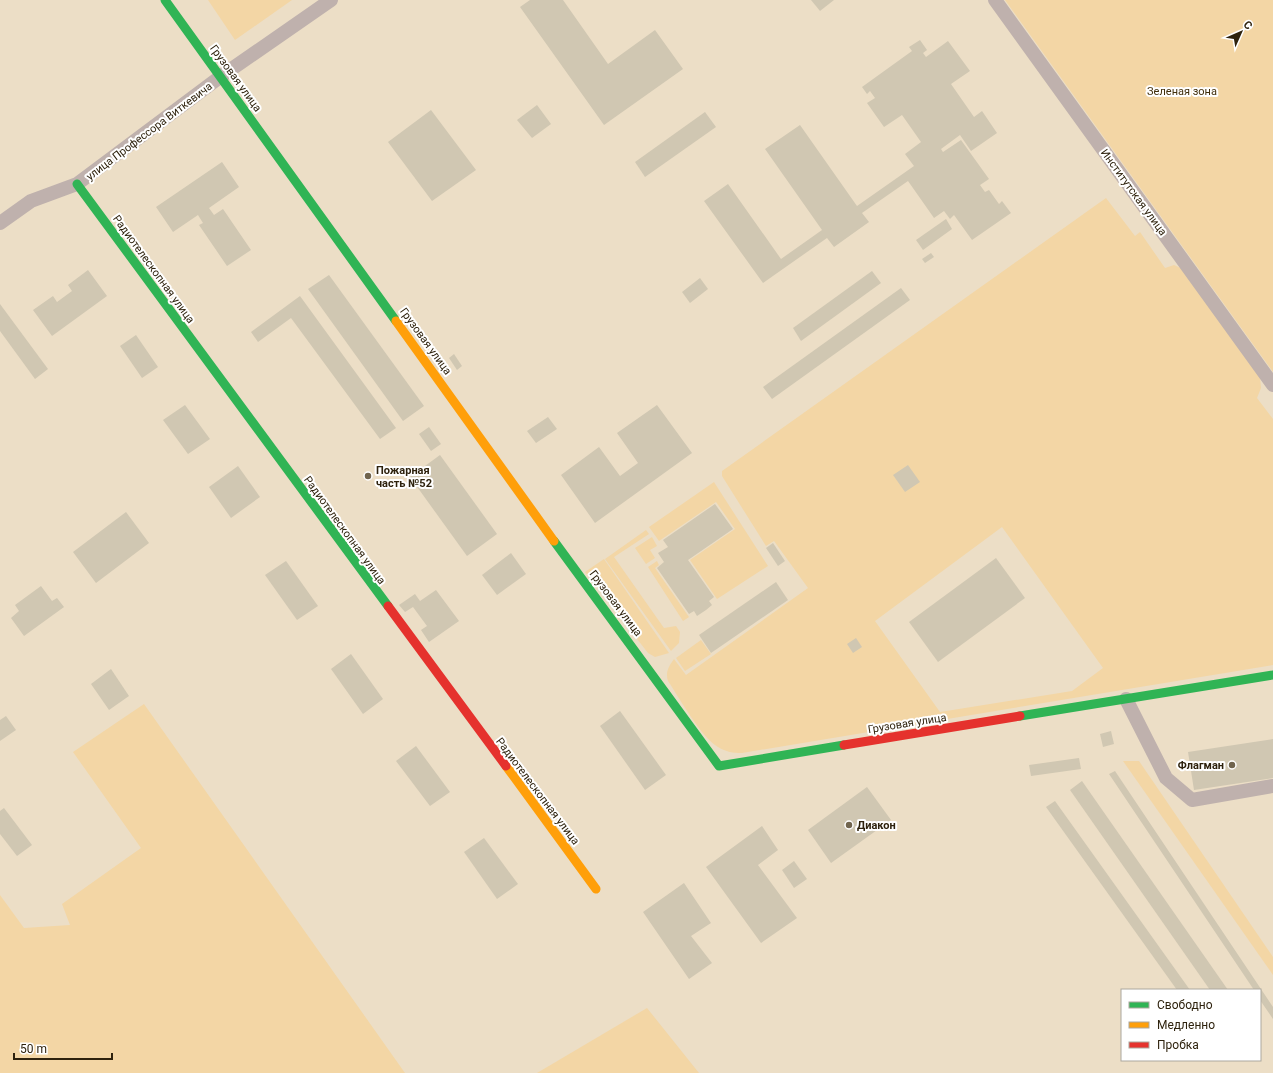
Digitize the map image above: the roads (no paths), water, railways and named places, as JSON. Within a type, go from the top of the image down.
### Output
[{"type":"street","name":"Грузовая улица","points":[[165,0],[573,567],[719,766],[1273,675]]},
{"type":"street","name":"улица Профессора Виткевича","points":[[0,223],[31,201],[77,184],[220,77],[331,0]]},
{"type":"street","name":"Институтская улица","points":[[995,0],[1273,385]]},
{"type":"street","name":"Радиотелескопная улица","points":[[77,184],[596,889]]},
{"type":"street","points":[[1126,698],[1166,778],[1192,800],[1273,786]]},
{"type":"place","name":"Пожарная часть №52","points":[[368,476]]},
{"type":"place","name":"Флагман","points":[[1232,765]]},
{"type":"place","name":"Диакон","points":[[849,825]]},
{"type":"park label","name":"Зеленая зона","points":[[1182,91]]}]
